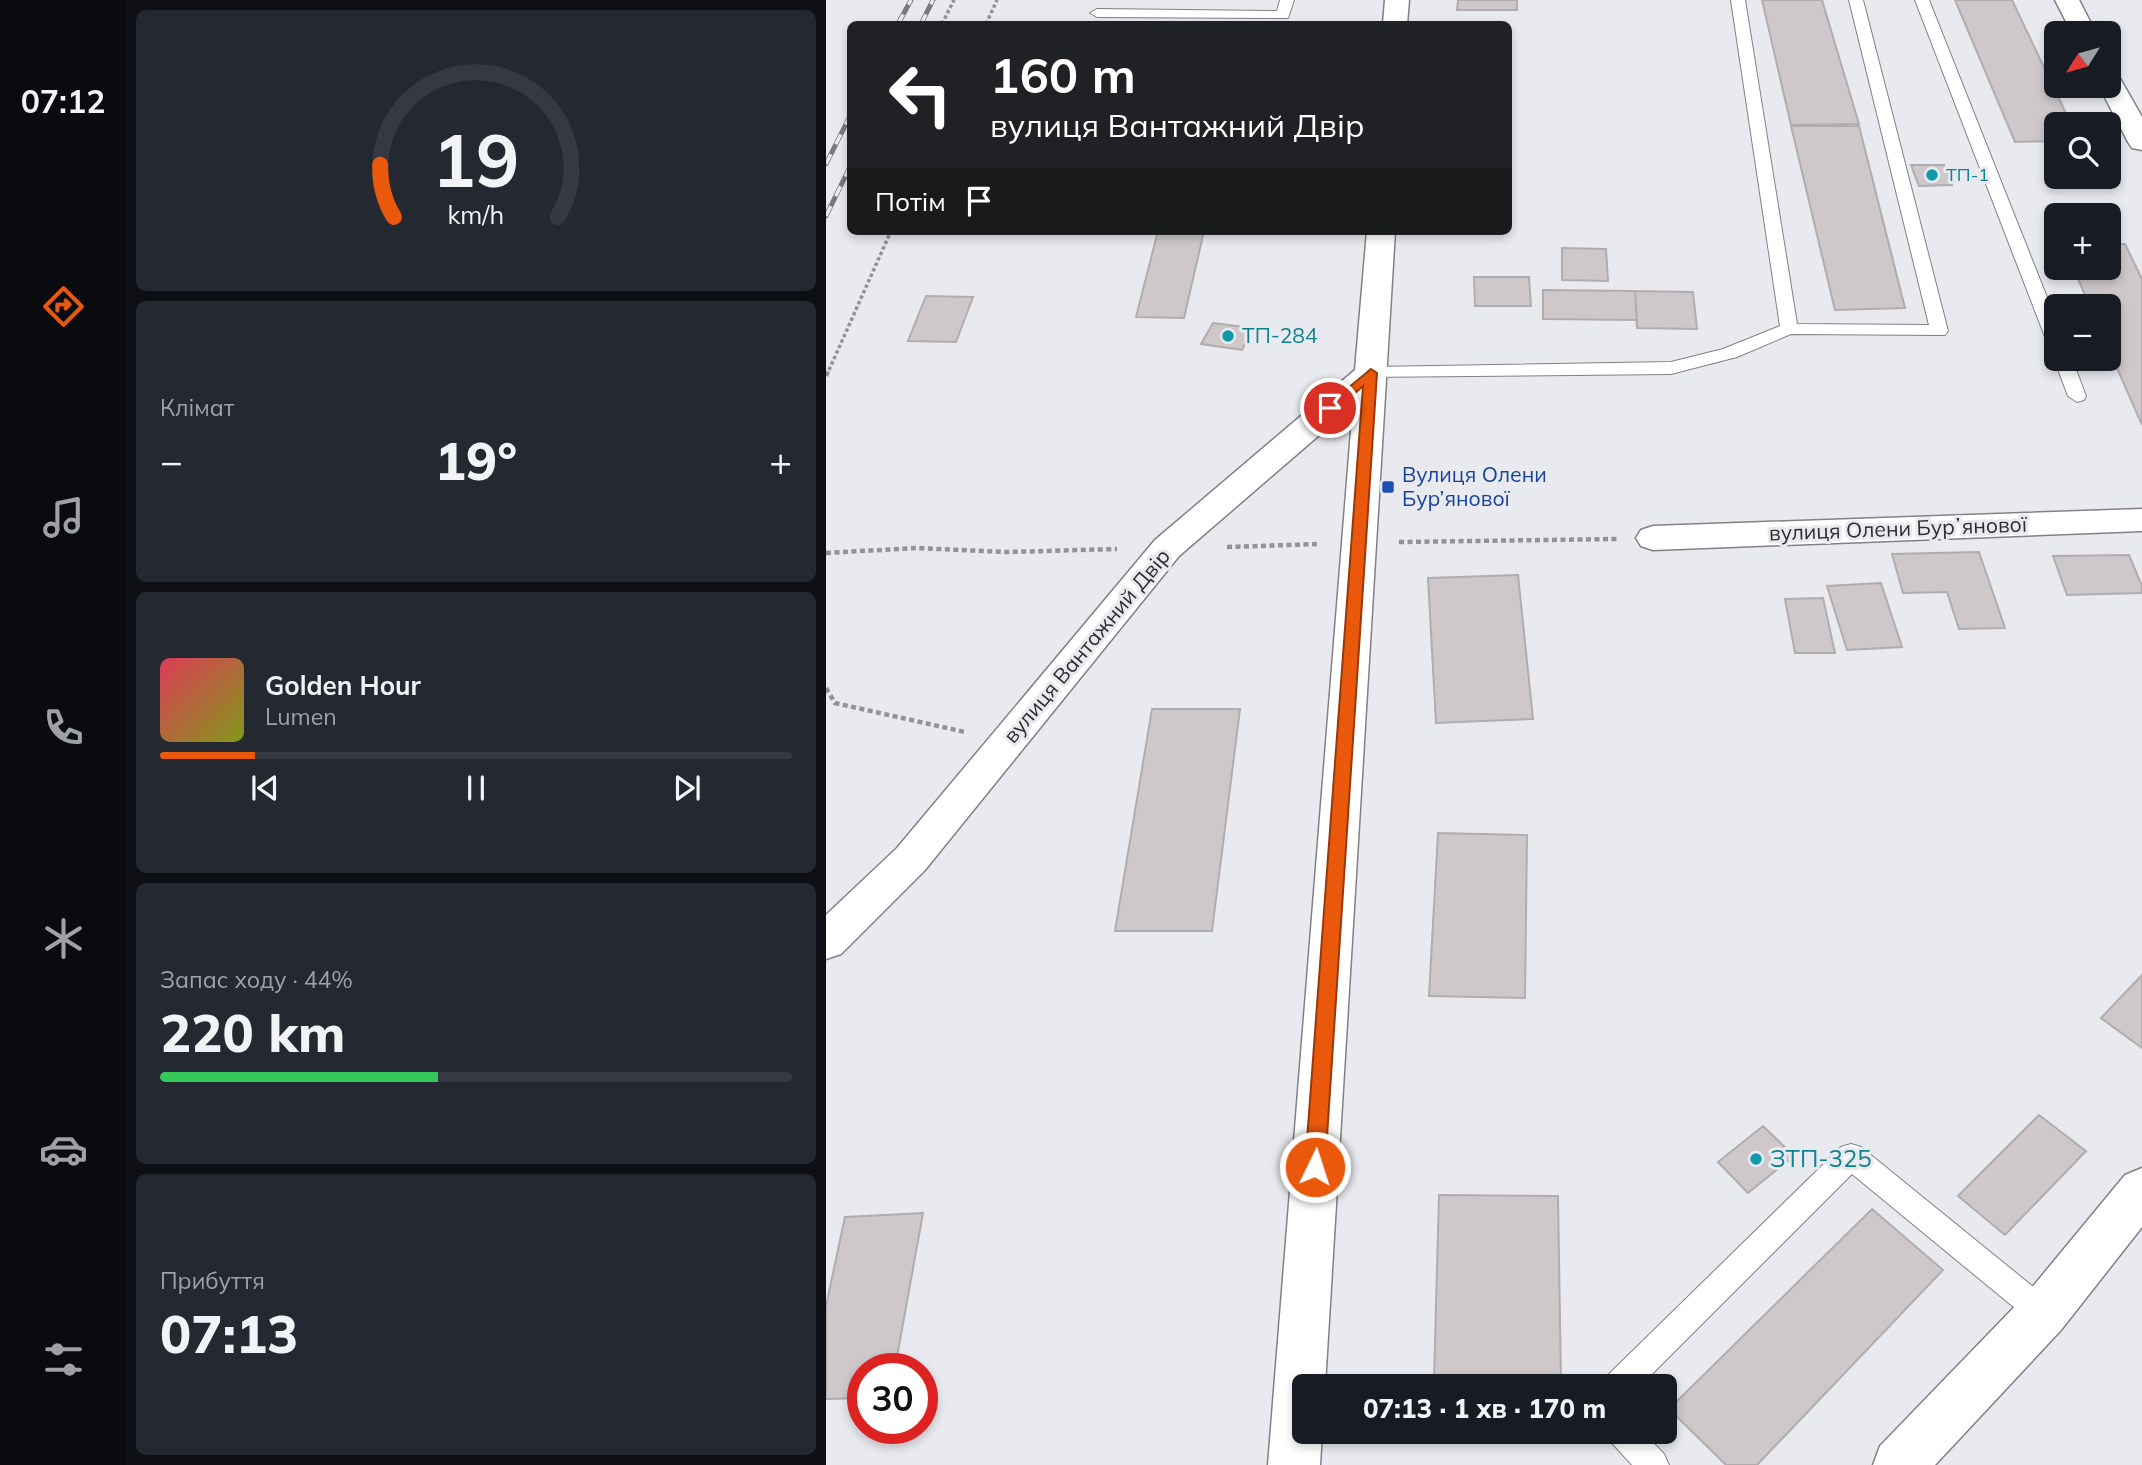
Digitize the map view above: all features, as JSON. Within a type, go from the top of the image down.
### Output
[{"type":"street","points":[[1395,21],[1397,0]]},
{"type":"street","points":[[2067,0],[2078,21]]},
{"type":"street","points":[[2119,98],[2142,142]]},
{"type":"street","points":[[1294,1465],[1381,235]]},
{"type":"street","name":"вулиця Вантажний Двір","points":[[826,942],[911,859],[1167,548],[1371,373]]},
{"type":"street","name":"вулиця Олени Бурʼянової","points":[[1653,538],[2142,520]]},
{"type":"street","points":[[1899,1465],[2043,1313],[2142,1190]]},
{"type":"lane","points":[[1097,13],[1283,15],[1286,0]]},
{"type":"lane","points":[[1738,0],[1789,328]]},
{"type":"lane","points":[[1371,373],[1671,368],[1730,353],[1789,328],[1939,331],[1856,0]]},
{"type":"lane","points":[[1922,0],[2044,311]]},
{"type":"lane","points":[[2068,371],[2077,396]]},
{"type":"lane","points":[[1631,1374],[1851,1156],[2043,1313]]},
{"type":"lane","points":[[1634,1444],[1653,1465]]},
{"type":"path","points":[[944,21],[954,0]]},
{"type":"path","points":[[987,21],[997,0]]},
{"type":"path","points":[[826,376],[889,235]]},
{"type":"path","points":[[1359,543],[1653,538]]},
{"type":"path","points":[[826,553],[916,548],[1007,552]]},
{"type":"path","points":[[826,688],[835,703],[970,733],[1021,726]]},
{"type":"building","points":[[1458,0],[1517,0],[1517,10],[1457,10]]},
{"type":"building","points":[[1762,0],[1822,0],[1859,124],[1791,125]]},
{"type":"building","points":[[1955,0],[2012,0],[2044,67],[2044,98],[2059,98],[2065,112],[2044,112],[2044,141],[2015,142]]},
{"type":"building","points":[[1791,126],[1859,126],[1905,308],[1835,310]]},
{"type":"building","name":"ТП-1","points":[[1911,165],[1944,165],[1952,185],[1919,186]]},
{"type":"building","points":[[1157,235],[1203,235],[1184,318],[1136,317]]},
{"type":"building","points":[[2121,244],[2125,244],[2142,279],[2142,425],[2118,371],[2121,371],[2121,294],[2085,294],[2078,280],[2121,280]]},
{"type":"building","points":[[1562,248],[1606,249],[1608,281],[1562,280]]},
{"type":"building","points":[[1474,277],[1529,277],[1531,306],[1475,306]]},
{"type":"building","points":[[1543,290],[1635,291],[1637,320],[1543,319]]},
{"type":"building","points":[[1635,291],[1693,292],[1697,329],[1637,328]]},
{"type":"building","points":[[926,296],[973,297],[956,342],[908,341]]},
{"type":"building","name":"ТП-284","points":[[1213,323],[1253,328],[1242,350],[1201,344]]},
{"type":"building","points":[[1979,552],[2005,628],[1959,629],[1947,592],[1903,593],[1892,554]]},
{"type":"building","points":[[2129,555],[2142,586],[2142,593],[2067,595],[2053,556]]},
{"type":"building","points":[[1518,575],[1533,719],[1436,723],[1428,578]]},
{"type":"building","points":[[1881,583],[1902,647],[1847,650],[1827,586]]},
{"type":"building","points":[[1823,598],[1835,653],[1795,653],[1785,599]]},
{"type":"building","points":[[1152,709],[1240,709],[1212,931],[1115,931]]},
{"type":"building","points":[[1438,833],[1527,835],[1525,998],[1429,996]]},
{"type":"building","points":[[2142,975],[2142,1048],[2101,1018]]},
{"type":"building","points":[[2039,1115],[2086,1151],[2005,1235],[1958,1196]]},
{"type":"building","name":"ЗТП-325","points":[[1763,1126],[1794,1156],[1748,1193],[1718,1162]]},
{"type":"building","points":[[1439,1195],[1558,1196],[1561,1374],[1434,1374]]},
{"type":"building","points":[[1872,1209],[1943,1270],[1757,1465],[1726,1465],[1677,1417],[1677,1401]]},
{"type":"building","points":[[923,1213],[898,1353],[847,1353],[847,1398],[826,1399],[826,1306],[845,1217]]},
{"type":"railway","points":[[900,21],[911,0]]},
{"type":"railway","points":[[922,21],[933,0]]},
{"type":"railway","points":[[826,164],[847,122]]},
{"type":"railway","points":[[826,216],[847,173]]},
{"type":"place","name":"ТП-1","points":[[1932,175]]},
{"type":"place","name":"ТП-284","points":[[1228,336]]},
{"type":"place","name":"Вулиця Олени Бур’янової","points":[[1388,487]]},
{"type":"place","name":"ЗТП-325","points":[[1756,1159]]},
{"type":"route","points":[[1315,1167],[1371,373],[1330,408]]}]
